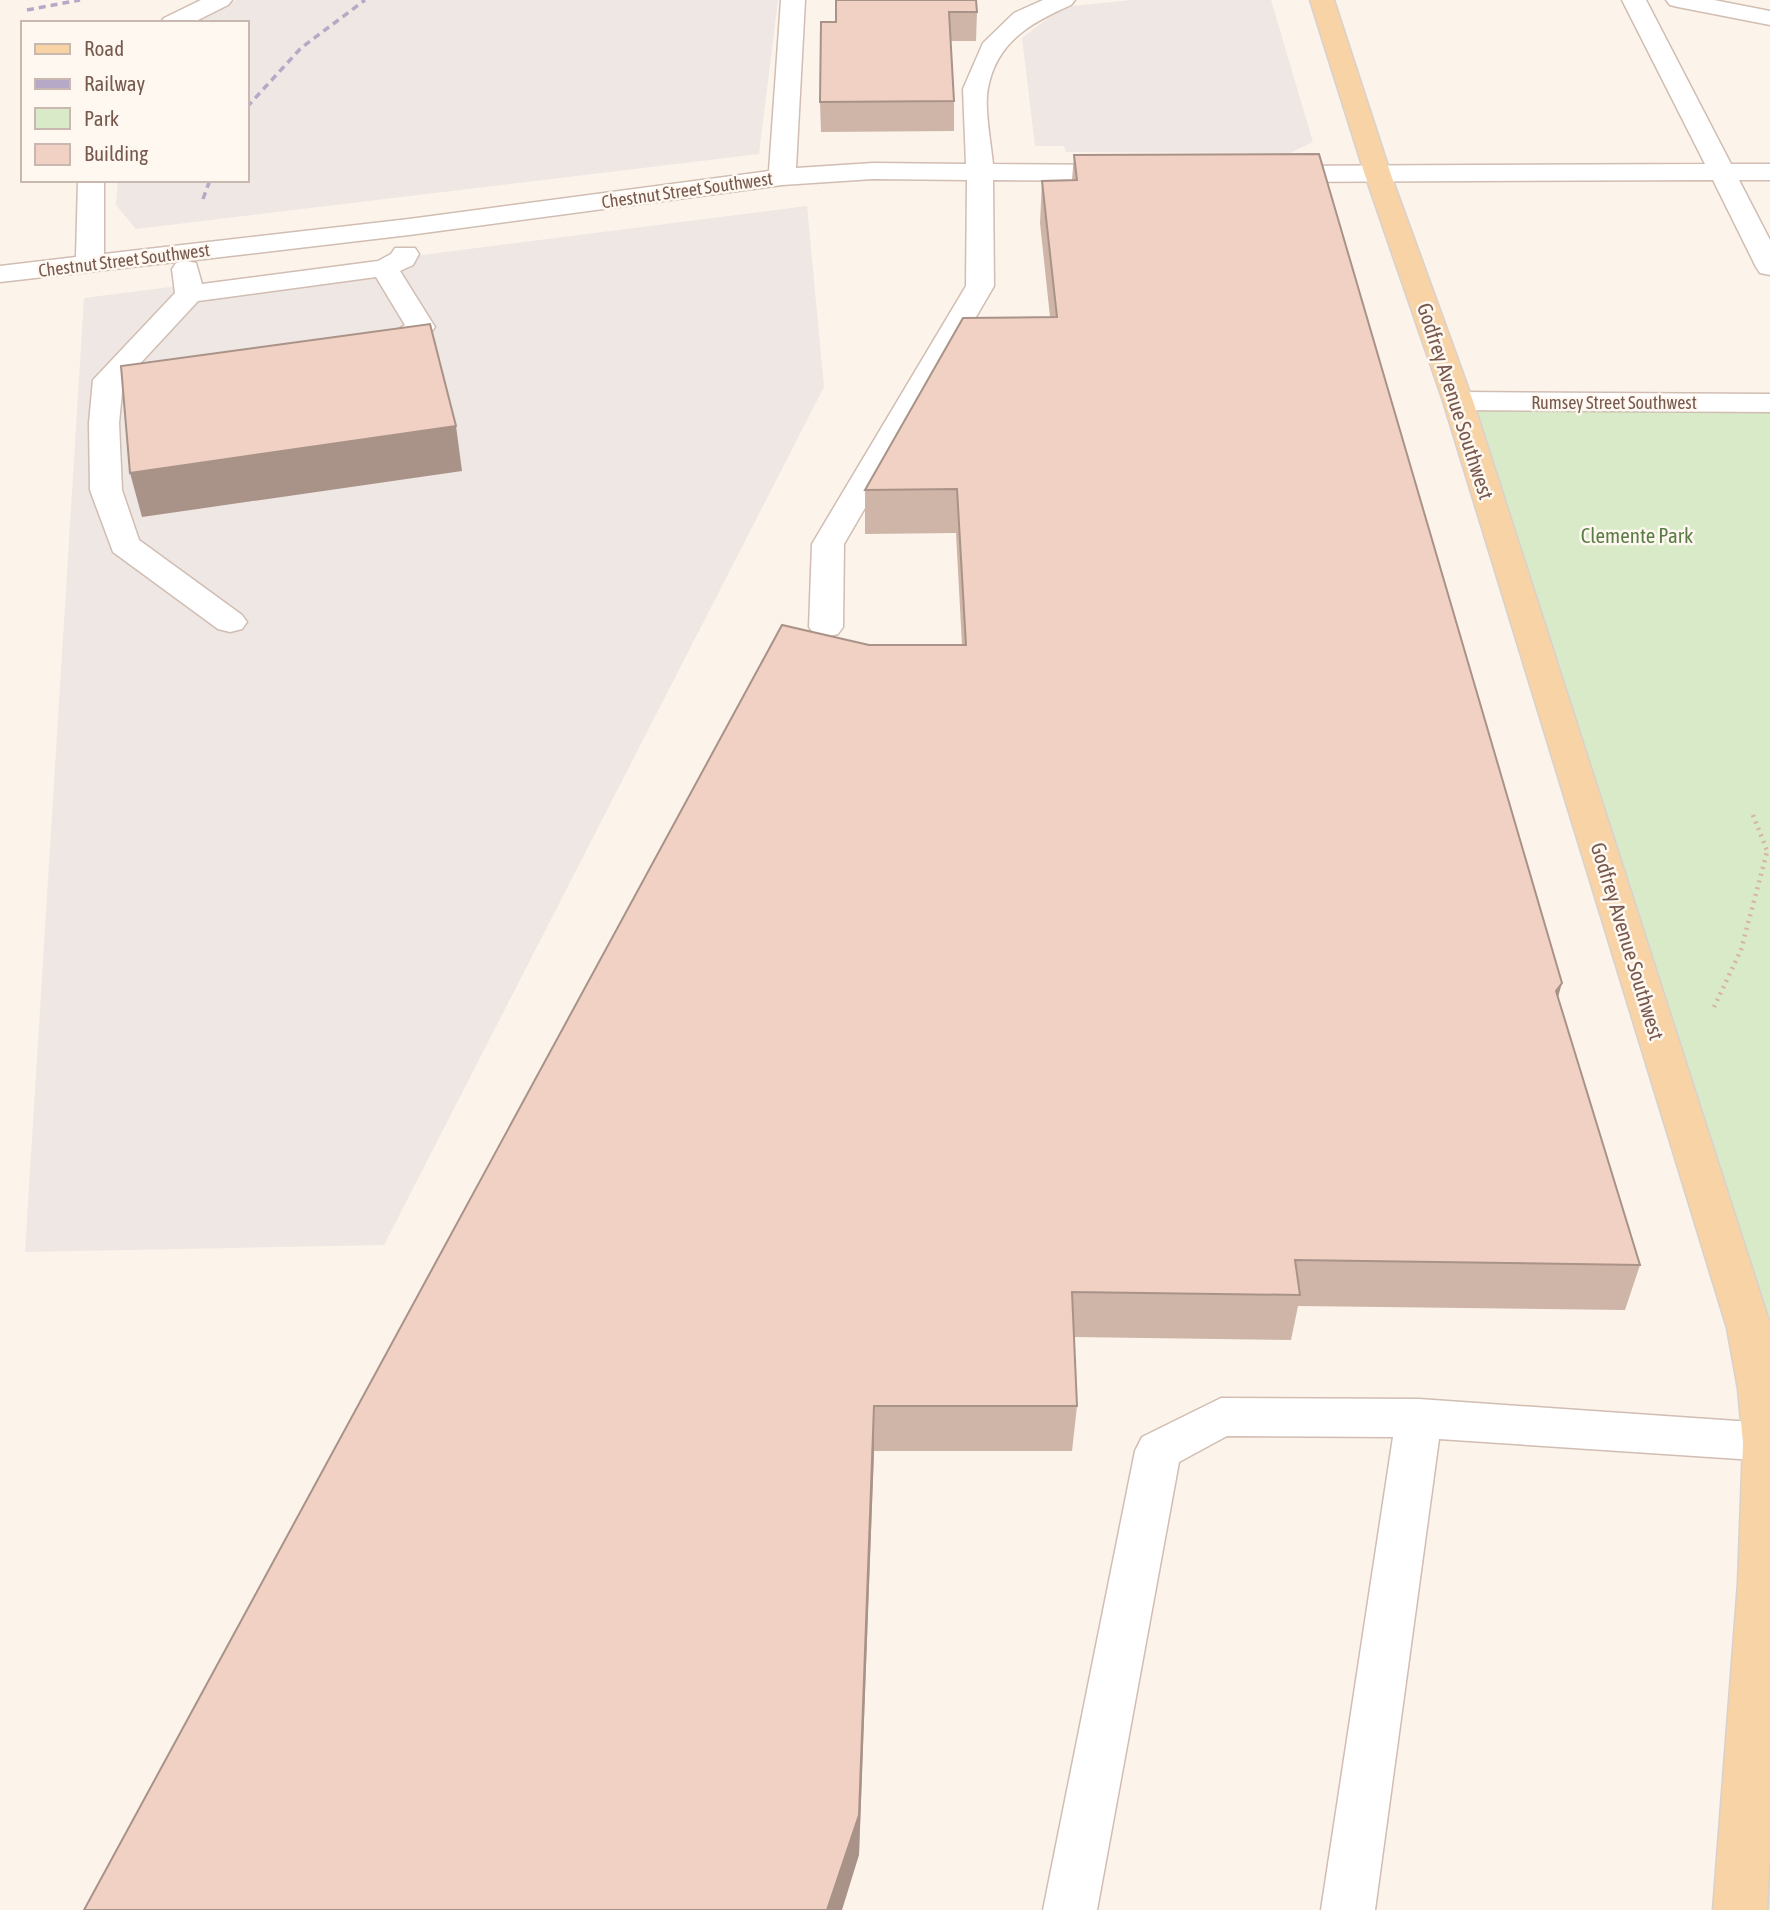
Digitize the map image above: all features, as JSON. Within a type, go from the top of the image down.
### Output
[{"type":"main road","name":"Godfrey Avenue Southwest","points":[[1322,0],[1378,175],[1458,401],[1749,1328],[1761,1389],[1766,1443],[1762,1583],[1740,1910]]},
{"type":"street","points":[[176,21],[220,0]]},
{"type":"street","points":[[782,177],[793,0]]},
{"type":"street","points":[[826,626],[828,544],[980,286],[980,172],[975,89],[995,43],[1022,18],[1063,0]]},
{"type":"street","points":[[1634,0],[1770,267]]},
{"type":"street","points":[[1678,0],[1770,18]]},
{"type":"street","name":"Chestnut Street Southwest","points":[[0,274],[409,227],[782,177],[873,171],[1155,173]]},
{"type":"street","points":[[1249,174],[1770,172]]},
{"type":"street","points":[[90,264],[91,182]]},
{"type":"street","points":[[230,622],[124,545],[106,490],[104,423],[108,380],[189,294],[384,268],[403,259],[409,243],[409,227]]},
{"type":"street","points":[[184,253],[189,294]]},
{"type":"street","points":[[343,349],[399,341],[421,327],[384,268]]},
{"type":"street","points":[[108,380],[149,375]]},
{"type":"street","name":"Rumsey Street Southwest","points":[[1458,401],[1770,403]]},
{"type":"street","points":[[1070,1910],[1158,1451],[1221,1417],[1419,1418],[1766,1443]]},
{"type":"street","points":[[1348,1910],[1419,1418]]},
{"type":"path","points":[[1714,1007],[1741,950],[1769,853],[1753,815]]},
{"type":"shaded area","points":[[236,0],[778,0],[759,154],[136,229],[116,205],[118,182],[248,182],[248,21],[194,21]]},
{"type":"shaded area","points":[[1132,0],[1271,0],[1313,142],[1290,153],[1066,152],[1064,146],[1035,146],[1022,38],[1056,12],[1072,6]]},
{"type":"shaded area","points":[[807,206],[824,387],[384,1245],[25,1252],[84,298]]},
{"type":"green space","name":"Clemente Park","points":[[1458,401],[1770,403],[1770,1910],[1739,1910],[1766,1443]]},
{"type":"building","points":[[836,0],[976,0],[977,12],[949,12],[954,101],[820,102],[821,22],[836,22]]},
{"type":"building","points":[[1319,154],[1562,983],[1556,991],[1640,1265],[1295,1260],[1300,1295],[1072,1292],[1077,1406],[874,1406],[859,1815],[827,1910],[84,1910],[782,625],[869,645],[966,645],[957,489],[865,490],[963,318],[1057,317],[1042,181],[1077,180],[1074,155]]},
{"type":"building","points":[[430,324],[456,426],[130,473],[121,366]]},
{"type":"railway","points":[[27,10],[80,0]]},
{"type":"railway","points":[[248,106],[301,48],[365,0]]},
{"type":"railway","points":[[203,199],[209,182]]}]
